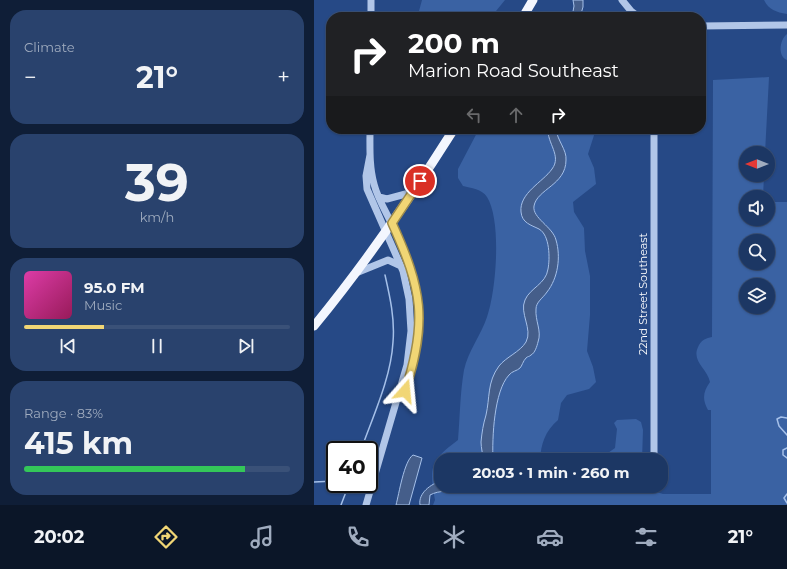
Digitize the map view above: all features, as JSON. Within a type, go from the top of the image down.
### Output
[{"type":"main road","points":[[526,12],[533,0]]},
{"type":"main road","points":[[314,326],[356,273],[392,223],[451,134]]},
{"type":"street","points":[[371,0],[371,12]]},
{"type":"street","points":[[622,0],[632,12]]},
{"type":"street","points":[[706,26],[787,25]]},
{"type":"street","points":[[366,505],[385,445],[411,372],[419,331],[418,302],[414,278],[372,178],[370,134]]},
{"type":"street","name":"22nd Street Southeast","points":[[654,134],[654,453]]},
{"type":"street","points":[[370,155],[366,169],[367,189],[401,266],[409,298],[410,346],[407,365],[385,445]]},
{"type":"street","points":[[379,197],[387,199],[413,192]]},
{"type":"street","points":[[356,273],[388,260],[401,266]]},
{"type":"shaded area","points":[[422,0],[505,0],[494,12],[419,11]]},
{"type":"shaded area","points":[[573,0],[583,0],[582,12],[573,12]]},
{"type":"shaded area","points":[[764,0],[787,0],[787,14],[773,10]]},
{"type":"shaded area","points":[[787,34],[787,60],[782,55],[781,43]]},
{"type":"shaded area","points":[[769,77],[765,146],[739,146],[739,182],[764,182],[763,190],[739,190],[739,226],[775,226],[775,202],[787,202],[787,505],[433,505],[435,500],[432,480],[434,466],[434,493],[711,494],[711,410],[708,410],[704,399],[706,389],[710,382],[696,356],[700,343],[712,337],[713,80]]},
{"type":"shaded area","points":[[476,134],[594,134],[588,154],[594,168],[596,184],[573,202],[574,212],[584,228],[585,251],[590,276],[590,315],[587,351],[593,367],[596,382],[589,389],[567,395],[561,403],[558,420],[544,438],[541,453],[443,453],[458,440],[464,370],[468,356],[487,317],[495,274],[496,239],[492,208],[485,194],[476,189],[463,186],[458,178],[458,169]]},
{"type":"shaded area","points":[[548,134],[557,134],[566,156],[565,168],[557,181],[536,200],[534,210],[539,219],[554,235],[558,247],[558,267],[551,286],[538,302],[536,307],[539,338],[536,349],[525,359],[520,368],[509,375],[504,382],[497,403],[495,415],[493,453],[482,453],[481,438],[492,378],[499,366],[520,349],[526,342],[528,332],[524,310],[525,300],[530,292],[547,274],[548,269],[549,254],[545,236],[543,232],[530,225],[523,219],[521,205],[532,188],[552,169],[555,164],[555,154]]},
{"type":"shaded area","points":[[636,419],[641,422],[643,430],[642,453],[608,453],[615,448],[617,429],[614,423],[617,420]]},
{"type":"shaded area","points":[[413,455],[422,458],[409,505],[396,505],[404,471]]},
{"type":"shaded area","points":[[433,484],[435,493],[430,495],[429,505],[420,505],[423,493]]},
{"type":"waterway","points":[[364,441],[381,397],[392,356],[393,316],[385,275]]},
{"type":"waterway","points":[[787,418],[781,417],[777,419],[779,426],[787,435]]},
{"type":"waterway","points":[[787,448],[783,450],[783,455],[787,458]]},
{"type":"waterway","points":[[314,482],[326,481]]},
{"type":"waterway","points":[[341,505],[346,493]]},
{"type":"waterway","points":[[787,494],[784,498],[787,503]]},
{"type":"route","points":[[405,391],[416,351],[419,331],[418,302],[413,274],[392,223],[420,181]]}]
